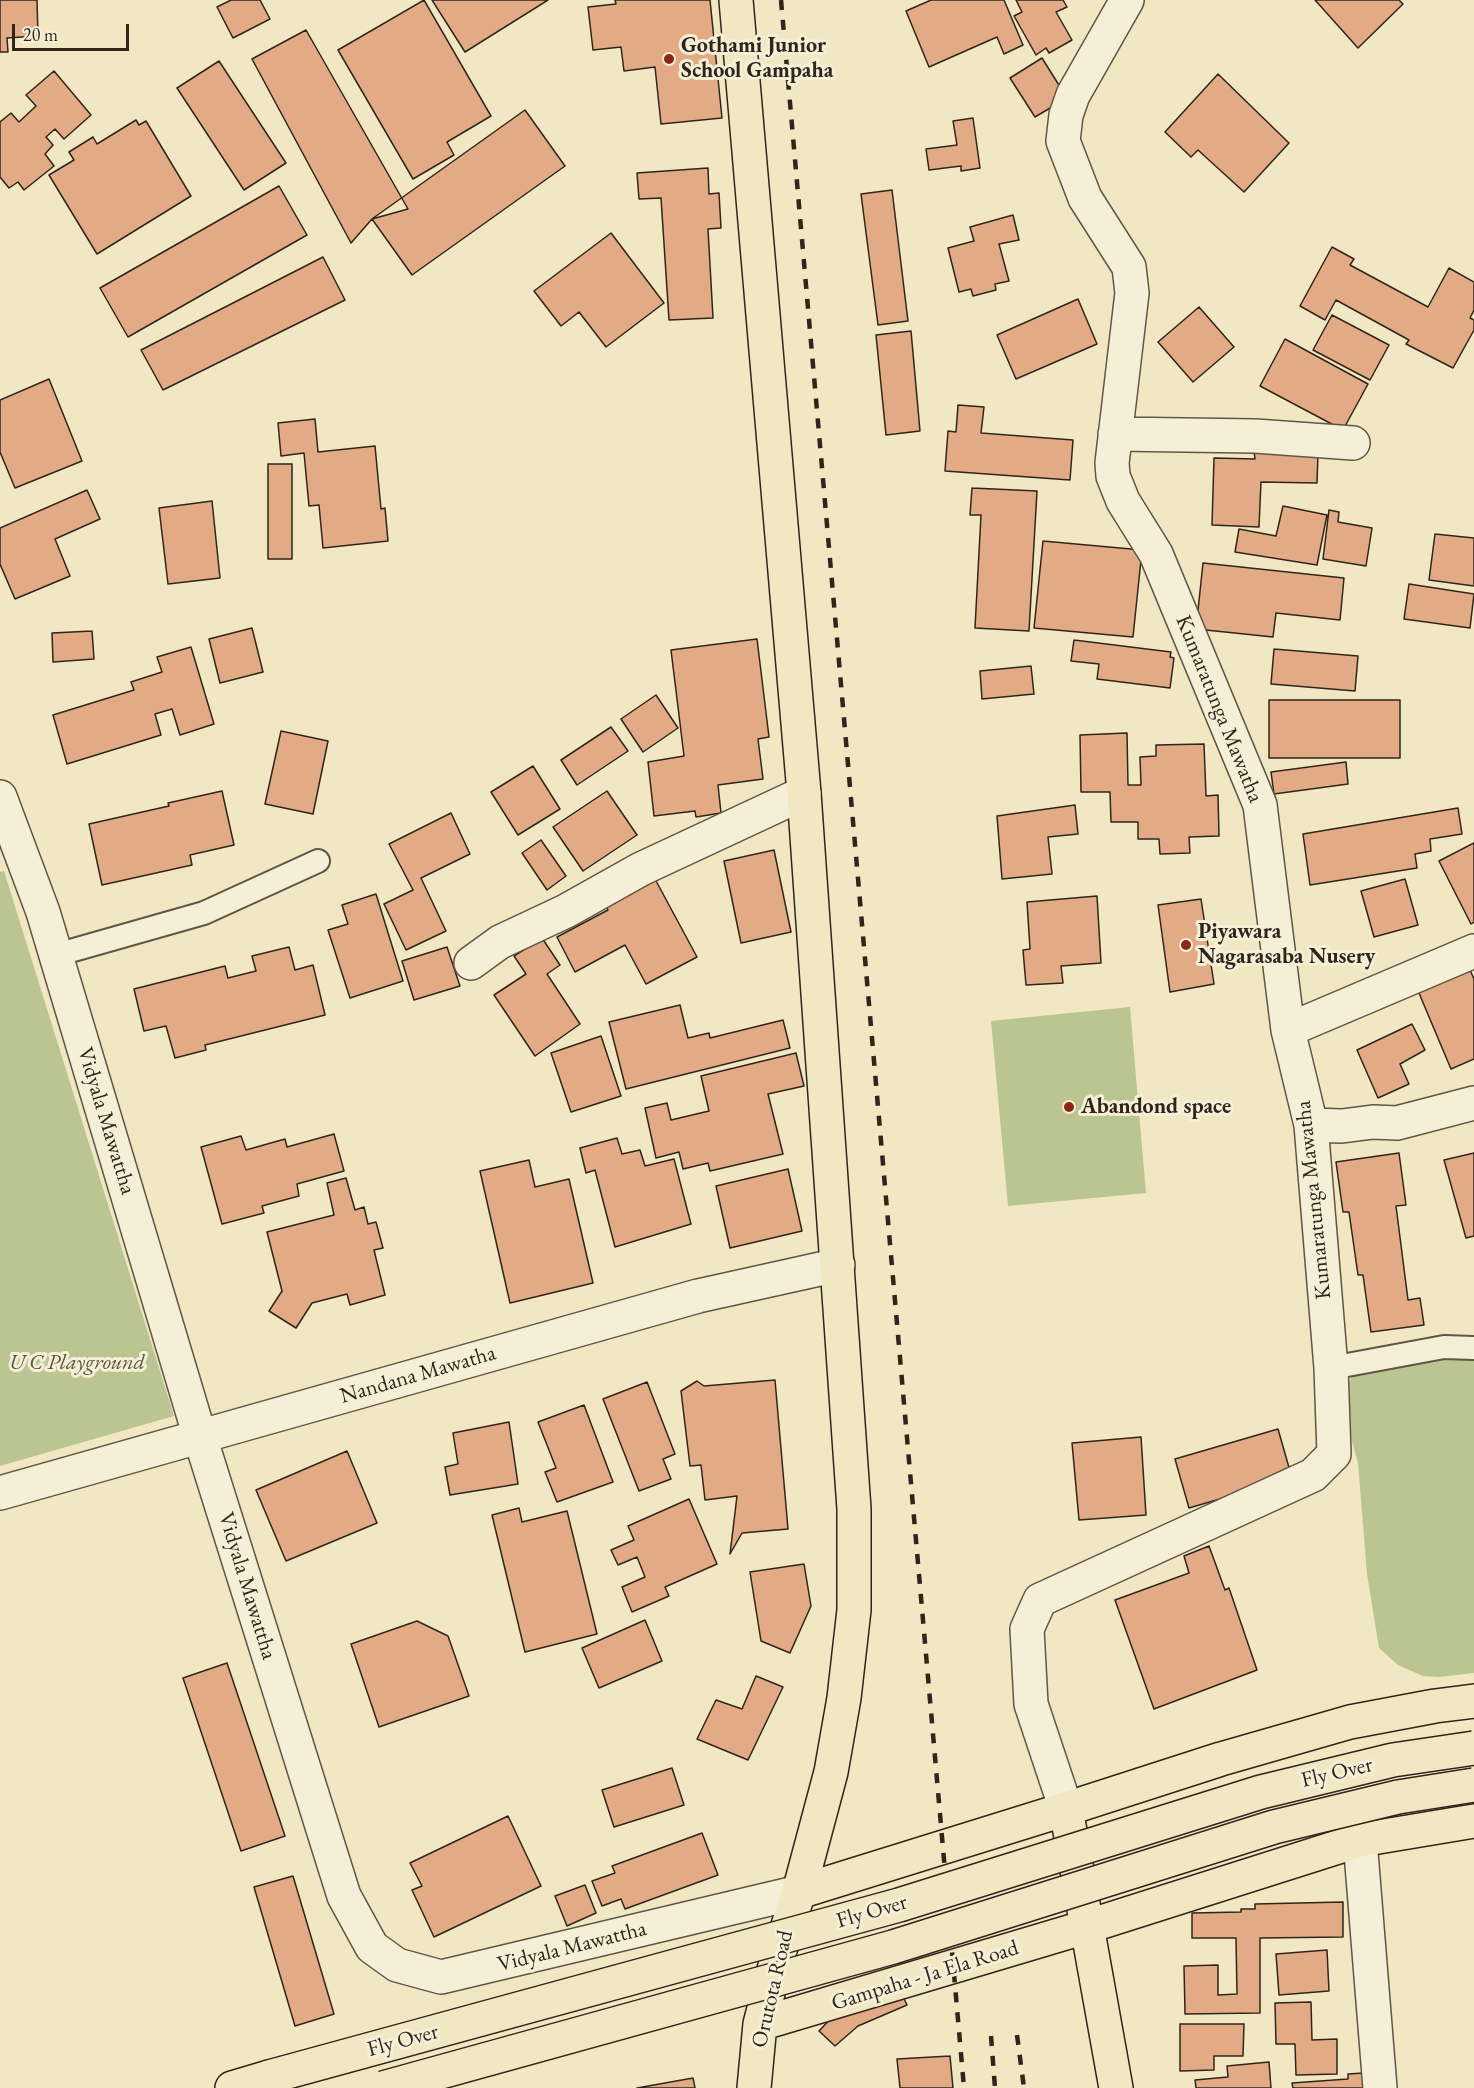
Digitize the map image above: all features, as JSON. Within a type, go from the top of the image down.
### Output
[{"type":"main road","name":"Orutota Road","points":[[736,0],[804,793],[854,1509],[854,1610],[844,1698],[831,1772],[760,2024],[754,2088]]},
{"type":"main road","points":[[799,1892],[1221,1759],[1350,1722],[1474,1701]]},
{"type":"main road","name":"Fly Over","points":[[232,2088],[899,1905],[1262,1792],[1393,1760],[1474,1748]]},
{"type":"main road","name":"Fly Over","points":[[383,2088],[893,1947],[1275,1827],[1398,1797],[1474,1785]]},
{"type":"main road","points":[[1066,1809],[1089,1926],[1116,2088]]},
{"type":"main road","name":"Gampaha - Ja Ela Road","points":[[760,2024],[1089,1926],[1360,1840],[1474,1821]]},
{"type":"street","name":"Kumaratunga Mawatha","points":[[1066,1809],[1031,1704],[1028,1629],[1041,1600],[1313,1475],[1334,1454],[1331,1368],[1311,1125],[1288,1030],[1260,805],[1156,554],[1123,501],[1113,476],[1115,434],[1132,293],[1129,267],[1084,198],[1064,141],[1066,115],[1073,95],[1127,0]]},
{"type":"street","points":[[1115,434],[1255,436],[1353,443]]},
{"type":"street","points":[[471,963],[500,942],[566,911],[641,869],[804,793]]},
{"type":"street","name":"Vidyala Mawattha","points":[[0,797],[43,912],[200,1437],[344,1896],[372,1947],[397,1965],[441,1977],[799,1892]]},
{"type":"street","points":[[1288,1030],[1474,951]]},
{"type":"street","points":[[1311,1125],[1397,1123],[1474,1103]]},
{"type":"street","name":"Nandana Mawatha","points":[[0,1493],[698,1296],[838,1265]]},
{"type":"street","points":[[1360,1840],[1380,2088]]},
{"type":"lane","points":[[56,955],[204,913],[318,861]]},
{"type":"lane","points":[[1331,1368],[1444,1347],[1474,1348]]},
{"type":"green space","name":"U C Playground","points":[[4,871],[174,1416],[0,1466],[0,872]]},
{"type":"green space","name":"Abandond space","points":[[1130,1007],[1146,1193],[1008,1206],[991,1021]]},
{"type":"green space","points":[[1474,1352],[1474,1673],[1439,1677],[1423,1676],[1398,1665],[1379,1648],[1367,1574],[1358,1463],[1349,1430],[1346,1393],[1352,1374]]},
{"type":"building","points":[[0,0],[37,0],[38,36],[7,38],[8,52],[0,52]]},
{"type":"building","points":[[231,0],[260,0],[270,19],[233,38],[217,7]]},
{"type":"building","points":[[424,0],[491,116],[447,142],[454,155],[413,179],[338,50]]},
{"type":"building","points":[[432,0],[548,0],[465,52]]},
{"type":"building","name":"Gothami Junior School Gampaha","points":[[615,0],[710,0],[722,118],[661,124],[655,67],[624,71],[621,47],[593,50],[588,7],[616,4]]},
{"type":"building","points":[[931,0],[1004,0],[1023,45],[1004,54],[997,37],[929,67],[906,11]]},
{"type":"building","points":[[1016,0],[1063,0],[1067,7],[1056,12],[1072,40],[1049,53],[1046,48],[1036,55],[1014,16],[1022,12]]},
{"type":"building","points":[[1315,0],[1399,0],[1403,4],[1358,48]]},
{"type":"building","points":[[306,30],[408,209],[372,219],[351,243],[252,59]]},
{"type":"building","points":[[1042,58],[1067,98],[1035,117],[1010,78]]},
{"type":"building","points":[[219,61],[286,163],[244,190],[177,88]]},
{"type":"building","points":[[54,71],[91,115],[64,139],[55,129],[46,137],[53,145],[45,154],[54,166],[24,190],[18,182],[9,188],[0,177],[0,122],[11,113],[19,122],[36,106],[26,95]]},
{"type":"building","points":[[1218,74],[1289,143],[1244,192],[1198,150],[1191,157],[1165,132]]},
{"type":"building","points":[[525,110],[565,166],[412,275],[372,219]]},
{"type":"building","points":[[973,118],[980,168],[961,171],[961,166],[929,170],[926,149],[957,145],[953,121]]},
{"type":"building","points":[[136,120],[139,125],[146,121],[191,196],[97,254],[49,175],[74,160],[69,152],[93,137],[97,144]]},
{"type":"building","points":[[708,168],[709,194],[719,193],[721,228],[708,229],[713,318],[669,320],[661,198],[639,199],[637,173]]},
{"type":"building","points":[[279,186],[307,235],[128,337],[100,288]]},
{"type":"building","points":[[892,190],[908,321],[878,325],[861,194]]},
{"type":"building","points":[[1013,215],[1019,240],[999,244],[1009,281],[995,284],[996,290],[973,296],[971,289],[959,292],[948,248],[974,241],[970,227]]},
{"type":"building","points":[[611,233],[664,303],[606,347],[579,312],[561,326],[534,291]]},
{"type":"building","points":[[1332,247],[1354,259],[1350,265],[1428,307],[1449,268],[1474,282],[1474,310],[1470,318],[1474,320],[1474,330],[1453,368],[1406,344],[1409,340],[1336,300],[1325,320],[1300,306]]},
{"type":"building","points":[[323,257],[345,300],[163,390],[141,350]]},
{"type":"building","points":[[1078,299],[1097,344],[1016,379],[997,335]]},
{"type":"building","points":[[1199,307],[1234,347],[1193,382],[1158,342]]},
{"type":"building","points":[[1332,315],[1389,345],[1370,380],[1313,350]]},
{"type":"building","points":[[911,331],[920,431],[886,435],[876,335]]},
{"type":"building","points":[[1285,339],[1368,384],[1343,430],[1260,386]]},
{"type":"building","points":[[49,379],[82,461],[15,488],[0,452],[0,400]]},
{"type":"building","points":[[958,405],[984,407],[981,433],[1073,440],[1070,480],[945,471],[948,431],[956,432]]},
{"type":"building","points":[[315,419],[318,452],[375,446],[381,509],[385,508],[388,541],[323,548],[319,505],[309,506],[304,453],[281,456],[278,423]]},
{"type":"building","points":[[1254,451],[1318,453],[1317,483],[1261,482],[1259,527],[1212,525],[1214,458],[1255,459]]},
{"type":"building","points":[[268,464],[292,464],[292,559],[268,559]]},
{"type":"building","points":[[972,488],[1037,491],[1029,631],[975,628],[981,515],[970,515]]},
{"type":"building","points":[[87,490],[100,519],[55,539],[70,576],[15,599],[0,564],[0,528]]},
{"type":"building","points":[[212,501],[220,578],[168,584],[159,508]]},
{"type":"building","points":[[1283,506],[1327,515],[1317,565],[1235,552],[1239,529],[1276,536]]},
{"type":"building","points":[[1329,510],[1339,512],[1338,522],[1372,528],[1366,566],[1323,559]]},
{"type":"building","points":[[1435,534],[1474,538],[1474,586],[1429,580]]},
{"type":"building","points":[[1043,541],[1142,550],[1133,637],[1034,628]]},
{"type":"building","points":[[1203,563],[1344,578],[1340,620],[1276,613],[1273,637],[1196,629]]},
{"type":"building","points":[[1409,584],[1474,594],[1470,628],[1404,619]]},
{"type":"building","points":[[252,628],[263,672],[220,683],[209,639]]},
{"type":"building","points":[[92,631],[94,659],[53,662],[52,633]]},
{"type":"building","points":[[757,639],[769,737],[758,739],[763,779],[718,785],[721,813],[696,817],[695,811],[654,816],[648,762],[684,756],[671,650]]},
{"type":"building","points":[[1074,640],[1171,652],[1170,657],[1174,658],[1170,688],[1097,679],[1099,664],[1071,661]]},
{"type":"building","points":[[191,647],[214,724],[180,735],[172,709],[155,714],[161,735],[67,764],[53,715],[134,690],[131,682],[162,672],[157,657]]},
{"type":"building","points":[[1274,649],[1358,656],[1355,691],[1271,684]]},
{"type":"building","points":[[1031,666],[1034,694],[982,699],[980,671]]},
{"type":"building","points":[[656,695],[678,728],[643,752],[621,719]]},
{"type":"building","points":[[1269,700],[1400,700],[1400,758],[1269,758]]},
{"type":"building","points":[[611,727],[628,751],[577,785],[561,760]]},
{"type":"building","points":[[281,731],[328,741],[313,814],[265,804]]},
{"type":"building","points":[[1127,733],[1128,785],[1141,785],[1140,757],[1156,756],[1156,745],[1204,744],[1206,796],[1218,795],[1219,836],[1189,837],[1190,853],[1160,854],[1159,839],[1138,839],[1138,822],[1111,822],[1110,792],[1081,792],[1080,735]]},
{"type":"building","points":[[1346,762],[1348,784],[1274,794],[1271,772]]},
{"type":"building","points":[[533,766],[560,809],[518,835],[491,792]]},
{"type":"building","points":[[222,791],[234,845],[190,855],[192,865],[102,885],[89,824]]},
{"type":"building","points":[[607,791],[637,835],[583,871],[553,827]]},
{"type":"building","points":[[1075,805],[1078,834],[1048,837],[1052,874],[1002,879],[997,816]]},
{"type":"building","points":[[1458,808],[1462,834],[1430,839],[1431,851],[1415,854],[1417,868],[1310,885],[1303,834]]},
{"type":"building","points":[[451,813],[470,854],[421,878],[446,931],[406,950],[384,904],[413,890],[389,844]]},
{"type":"building","points":[[541,840],[566,876],[547,890],[522,853]]},
{"type":"building","points":[[1474,843],[1474,922],[1471,924],[1439,861]]},
{"type":"building","points":[[774,850],[791,932],[741,943],[724,861]]},
{"type":"building","points":[[655,879],[697,957],[646,984],[625,945],[575,972],[557,937],[608,910],[606,906]]},
{"type":"building","points":[[1405,879],[1418,925],[1374,937],[1361,891]]},
{"type":"building","points":[[376,894],[403,981],[350,998],[328,930],[348,924],[342,905]]},
{"type":"building","points":[[1097,896],[1101,963],[1061,966],[1063,983],[1026,985],[1023,950],[1030,949],[1027,902]]},
{"type":"building","name":"Piyawara Nagarasaba Nusery","points":[[1201,899],[1214,984],[1170,992],[1158,905]]},
{"type":"building","points":[[542,938],[560,965],[547,974],[580,1024],[535,1056],[494,995],[526,974],[514,956]]},
{"type":"building","points":[[289,947],[295,970],[313,965],[325,1015],[205,1045],[206,1050],[175,1058],[166,1026],[144,1031],[134,989],[225,966],[228,978],[256,971],[252,956]]},
{"type":"building","points":[[447,947],[460,986],[414,1000],[402,961]]},
{"type":"building","points":[[1467,963],[1474,979],[1474,1059],[1451,1069],[1416,986]]},
{"type":"building","points":[[680,1005],[688,1038],[709,1033],[710,1038],[783,1020],[790,1048],[626,1089],[609,1022]]},
{"type":"building","points":[[1412,1024],[1425,1050],[1400,1064],[1409,1084],[1378,1098],[1357,1050]]},
{"type":"building","points":[[601,1036],[621,1096],[571,1112],[551,1053]]},
{"type":"building","points":[[796,1053],[804,1086],[768,1094],[783,1154],[710,1171],[708,1163],[683,1169],[679,1152],[656,1158],[645,1108],[667,1103],[671,1120],[709,1111],[701,1076]]},
{"type":"building","points":[[334,1134],[344,1171],[297,1184],[299,1196],[262,1206],[264,1213],[222,1224],[201,1147],[241,1136],[246,1150],[285,1139],[287,1147]]},
{"type":"building","points":[[617,1138],[622,1154],[640,1150],[645,1166],[674,1159],[691,1224],[615,1247],[595,1170],[586,1173],[580,1148]]},
{"type":"building","points":[[1399,1153],[1406,1205],[1396,1206],[1408,1300],[1420,1298],[1424,1325],[1371,1332],[1363,1275],[1358,1275],[1349,1212],[1343,1212],[1336,1162]]},
{"type":"building","points":[[1474,1153],[1474,1236],[1466,1238],[1444,1160]]},
{"type":"building","points":[[529,1160],[535,1187],[569,1179],[593,1283],[510,1303],[480,1171]]},
{"type":"building","points":[[788,1169],[802,1231],[730,1248],[716,1186]]},
{"type":"building","points":[[346,1178],[355,1210],[364,1207],[368,1224],[376,1222],[383,1248],[374,1250],[385,1295],[350,1305],[347,1294],[312,1303],[296,1328],[269,1311],[282,1291],[267,1232],[334,1215],[327,1183]]},
{"type":"building","points":[[775,1380],[788,1529],[742,1533],[730,1554],[737,1496],[705,1500],[701,1465],[690,1466],[681,1391],[697,1381],[704,1386]]},
{"type":"building","points":[[647,1382],[675,1454],[663,1459],[671,1479],[639,1491],[603,1399]]},
{"type":"building","points":[[584,1405],[613,1482],[557,1502],[545,1472],[556,1468],[538,1422]]},
{"type":"building","points":[[509,1422],[518,1484],[450,1495],[445,1467],[458,1464],[453,1433]]},
{"type":"building","points":[[1278,1429],[1292,1478],[1189,1508],[1175,1459]]},
{"type":"building","points":[[1141,1437],[1146,1515],[1079,1520],[1072,1443]]},
{"type":"building","points":[[347,1451],[377,1523],[286,1561],[256,1490]]},
{"type":"building","points":[[689,1499],[717,1564],[665,1587],[669,1596],[632,1612],[622,1587],[645,1577],[637,1557],[618,1565],[611,1550],[634,1540],[628,1526]]},
{"type":"building","points":[[519,1508],[522,1522],[567,1511],[597,1634],[525,1652],[492,1515]]},
{"type":"building","points":[[1209,1546],[1225,1590],[1229,1588],[1257,1670],[1154,1709],[1115,1600],[1189,1573],[1184,1556]]},
{"type":"building","points":[[804,1564],[811,1606],[790,1653],[761,1641],[750,1572]]},
{"type":"building","points":[[645,1620],[662,1661],[599,1688],[582,1648]]},
{"type":"building","points":[[417,1621],[448,1636],[469,1696],[379,1727],[351,1644]]},
{"type":"building","points":[[227,1663],[285,1836],[241,1851],[183,1678]]},
{"type":"building","points":[[756,1676],[783,1687],[748,1760],[697,1739],[716,1700],[742,1709]]},
{"type":"building","points":[[672,1768],[684,1805],[614,1827],[602,1790]]},
{"type":"building","points":[[508,1816],[541,1886],[434,1937],[412,1890],[422,1886],[410,1863]]},
{"type":"building","points":[[702,1833],[718,1875],[625,1909],[621,1899],[602,1906],[592,1881],[615,1873],[612,1866]]},
{"type":"building","points":[[293,1876],[334,2014],[295,2026],[254,1887]]},
{"type":"building","points":[[585,1885],[596,1913],[567,1926],[555,1896]]},
{"type":"building","points":[[1343,1902],[1343,1937],[1260,1938],[1260,2013],[1185,2014],[1184,1966],[1218,1965],[1218,1995],[1237,1994],[1236,1938],[1192,1938],[1192,1913],[1241,1912],[1241,1909],[1255,1909],[1255,1904]]},
{"type":"building","points":[[1327,1950],[1329,1991],[1279,1995],[1276,1954]]},
{"type":"building","points":[[898,1986],[907,2005],[858,2026],[835,2046],[819,2031],[835,2014]]},
{"type":"building","points":[[1311,2002],[1312,2040],[1337,2039],[1337,2074],[1296,2075],[1295,2044],[1276,2044],[1275,2003]]},
{"type":"building","points":[[1180,2024],[1244,2024],[1243,2056],[1214,2056],[1214,2070],[1180,2071]]},
{"type":"building","points":[[950,2056],[953,2088],[900,2088],[897,2059]]},
{"type":"building","points":[[1269,2062],[1271,2088],[1196,2088],[1195,2080],[1228,2077],[1227,2066]]},
{"type":"building","points":[[1364,2073],[1365,2088],[1293,2088],[1292,2083],[1348,2079],[1348,2074]]},
{"type":"building","points":[[693,2078],[695,2088],[637,2088]]},
{"type":"railway","points":[[781,0],[964,2088]]},
{"type":"railway","points":[[1017,2035],[1024,2088]]},
{"type":"railway","points":[[991,2036],[995,2088]]},
{"type":"place","name":"Gothami Junior School Gampaha","points":[[669,59]]},
{"type":"place","name":"Piyawara Nagarasaba Nusery","points":[[1186,945]]},
{"type":"place","name":"Abandond space","points":[[1069,1107]]}]
